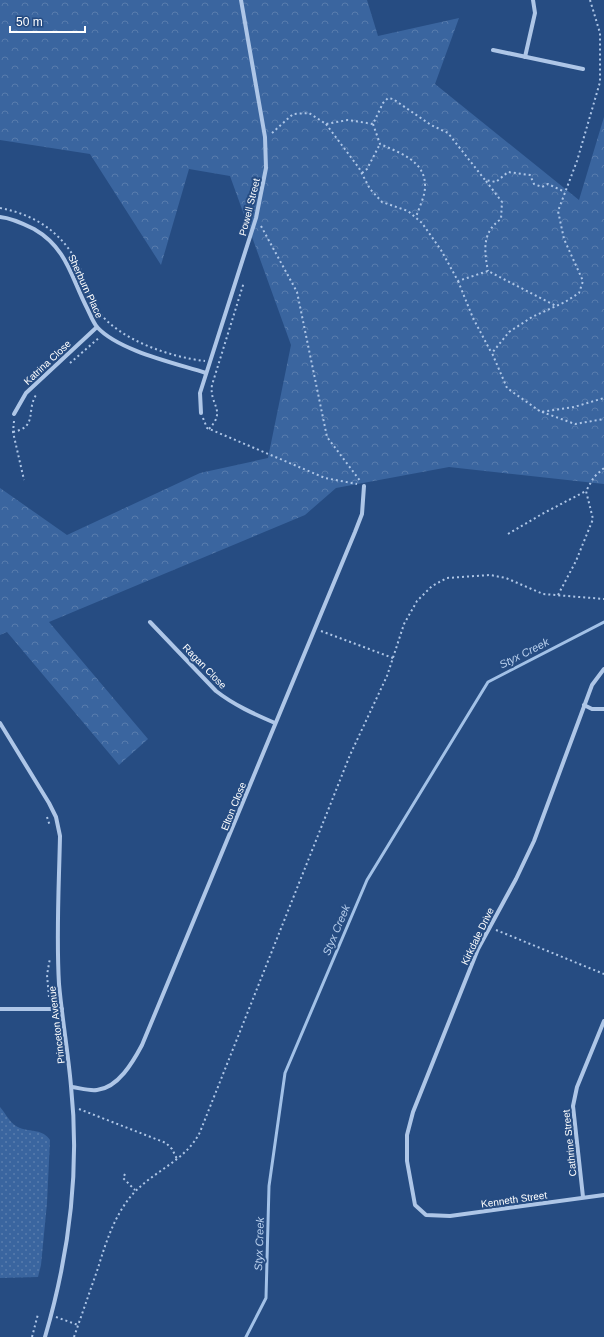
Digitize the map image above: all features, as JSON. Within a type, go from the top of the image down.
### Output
[{"type":"street","name":"Powell Street","points":[[201,413],[200,392],[256,218],[266,168],[265,136],[241,0]]},
{"type":"street","points":[[525,57],[535,13],[533,0]]},
{"type":"street","points":[[493,50],[583,69]]},
{"type":"street","name":"Sherburn Place","points":[[0,217],[25,224],[43,234],[59,249],[69,266],[97,327],[136,351],[206,373]]},
{"type":"street","name":"Katrina Close","points":[[14,414],[26,393],[97,327]]},
{"type":"street","name":"Elton Close","points":[[72,1087],[97,1090],[107,1086],[122,1075],[134,1061],[142,1045],[362,514],[364,486]]},
{"type":"street","name":"Ragan Close","points":[[150,622],[227,700],[239,708],[275,723]]},
{"type":"street","name":"Kirkdale Drive","points":[[426,1215],[414,1205],[407,1161],[407,1135],[413,1112],[478,949],[534,842],[592,685],[604,670]]},
{"type":"street","points":[[584,705],[592,709],[604,709]]},
{"type":"street","name":"Princeton Avenue","points":[[0,723],[24,759],[56,817],[60,836],[58,962],[62,1009],[72,1087],[75,1158],[73,1202],[63,1267],[45,1337]]},
{"type":"street","points":[[0,1009],[62,1009]]},
{"type":"street","name":"Cathrine Street","points":[[583,1197],[573,1106],[577,1087],[604,1021]]},
{"type":"street","name":"Kenneth Street","points":[[426,1215],[450,1216],[604,1194]]},
{"type":"path","points":[[492,353],[509,332],[532,317],[556,306],[578,293],[583,282],[564,239],[558,211],[600,82],[600,33],[590,0]]},
{"type":"path","points":[[416,217],[425,187],[422,170],[409,157],[380,144],[373,124],[383,103],[388,98],[393,99],[431,125],[448,134],[502,202],[502,219],[492,225],[485,244],[488,271]]},
{"type":"path","points":[[265,136],[280,127],[293,114],[309,114],[326,124],[362,173],[370,189],[382,202],[408,211],[422,222],[441,250],[458,281],[473,318],[492,353],[507,388],[541,412],[575,424],[604,419]]},
{"type":"path","points":[[326,124],[348,120],[373,124]]},
{"type":"path","points":[[362,173],[367,169],[380,144]]},
{"type":"path","points":[[485,180],[496,182],[508,172],[530,174],[534,184],[542,187],[548,184],[565,192]]},
{"type":"path","points":[[0,208],[36,219],[60,237],[76,258],[98,311],[118,331],[150,346],[197,360],[210,362]]},
{"type":"path","points":[[256,218],[297,292],[327,437],[364,486]]},
{"type":"path","points":[[458,281],[488,271],[556,306]]},
{"type":"path","points":[[209,429],[217,420],[218,413],[212,399],[212,384],[244,282]]},
{"type":"path","points":[[67,366],[106,333]]},
{"type":"path","points":[[13,432],[24,429],[28,425],[33,399],[38,391]]},
{"type":"path","points":[[541,412],[574,407],[604,398]]},
{"type":"path","points":[[201,413],[207,428],[209,429],[324,478],[364,486]]},
{"type":"path","points":[[14,414],[13,432],[24,480]]},
{"type":"path","points":[[508,534],[586,491],[594,477],[604,468]]},
{"type":"path","points":[[558,595],[576,562],[593,519],[586,491]]},
{"type":"path","points":[[74,1337],[111,1230],[120,1212],[136,1191],[155,1173],[177,1159],[190,1148],[200,1132],[348,762],[384,684],[397,641],[409,612],[429,589],[443,580],[455,577],[497,575],[540,593],[604,599]]},
{"type":"path","points":[[322,632],[393,658]]},
{"type":"path","points":[[46,813],[51,829]]},
{"type":"path","points":[[490,927],[604,974]]},
{"type":"path","points":[[49,997],[47,975],[51,954]]},
{"type":"path","points":[[84,1110],[166,1143],[173,1150],[177,1159]]},
{"type":"path","points":[[126,1174],[123,1178],[136,1191]]},
{"type":"path","points":[[32,1337],[38,1314]]},
{"type":"path","points":[[51,1316],[78,1325]]},
{"type":"green space","points":[[0,0],[367,0],[378,36],[459,18],[435,84],[579,200],[604,117],[604,484],[449,467],[336,488],[305,515],[49,622],[148,739],[119,765],[7,632],[0,635],[0,488],[67,535],[200,473],[268,458],[291,345],[230,176],[189,169],[161,265],[90,154],[0,140]]},
{"type":"green space","points":[[0,1107],[11,1122],[17,1127],[40,1132],[47,1136],[50,1140],[47,1203],[41,1265],[38,1277],[0,1278]]},
{"type":"waterway","name":"Styx Creek","points":[[246,1337],[266,1298],[269,1186],[285,1073],[367,880],[488,682],[604,622]]}]
